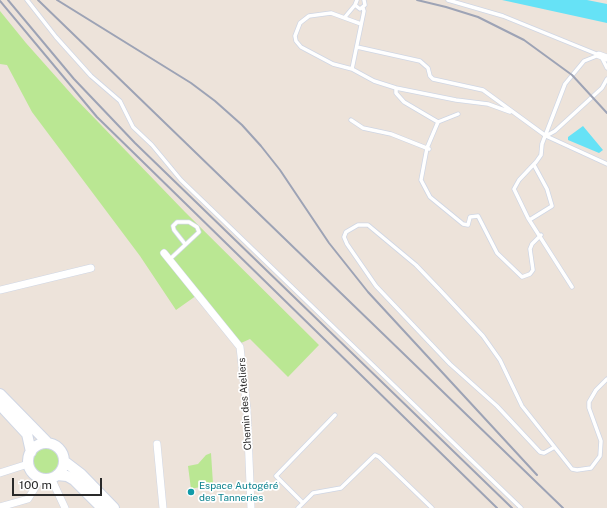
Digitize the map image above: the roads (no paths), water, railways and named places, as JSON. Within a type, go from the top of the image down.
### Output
[{"type":"main road","points":[[0,394],[48,443],[58,447],[61,451],[64,461],[62,469],[50,477]]},
{"type":"main road","points":[[0,405],[27,434],[31,452],[28,464],[33,473],[50,477],[67,476],[74,480],[102,508]]},
{"type":"main road","points":[[31,452],[38,445],[48,443]]},
{"type":"main road","points":[[64,461],[81,474],[114,508]]},
{"type":"street","name":"Chemin des Ateliers","points":[[164,253],[240,347],[246,410],[251,508]]},
{"type":"street","points":[[0,290],[91,268]]},
{"type":"street","points":[[157,444],[163,508]]},
{"type":"street","points":[[0,473],[28,464]]},
{"type":"street","points":[[0,507],[28,499],[50,477],[57,487],[65,508]]},
{"type":"lane","points":[[27,0],[91,76],[120,101],[133,127],[152,145],[181,180],[521,508]]},
{"type":"lane","points":[[345,17],[355,5],[356,0]]},
{"type":"lane","points":[[352,69],[362,24],[363,8],[365,5],[364,0]]},
{"type":"lane","points":[[448,0],[503,16],[602,56],[607,68]]},
{"type":"lane","points":[[355,5],[359,9],[363,8]]},
{"type":"lane","points":[[362,24],[350,21],[345,17],[327,13],[306,17],[300,23],[295,39],[301,47],[325,60],[352,69],[374,81],[396,88],[456,100],[488,104],[516,115]]},
{"type":"lane","points":[[357,46],[420,61],[428,68],[430,76],[433,79],[484,90],[546,136],[607,164]]},
{"type":"lane","points":[[572,287],[514,189],[520,178],[534,165],[541,155],[542,144],[565,84],[584,61],[602,56]]},
{"type":"lane","points":[[602,88],[607,80]]},
{"type":"lane","points":[[546,136],[555,131],[607,83]]},
{"type":"lane","points":[[396,88],[396,93],[404,102],[438,122]]},
{"type":"lane","points":[[458,114],[438,122],[428,149],[421,180],[430,197],[463,224],[468,225],[470,217],[478,216],[497,253],[522,277],[532,272],[534,267],[530,249],[532,244],[541,236]]},
{"type":"lane","points":[[351,120],[363,128],[391,134],[428,149]]},
{"type":"lane","points":[[531,219],[552,206],[547,189],[534,165]]},
{"type":"lane","points":[[170,260],[199,232],[197,227],[190,222],[177,222],[173,226],[174,230],[185,244]]},
{"type":"lane","points":[[553,448],[544,453],[540,452],[504,412],[450,364],[391,302],[376,286],[352,253],[344,237],[347,231],[360,224],[368,225],[416,265],[475,326],[494,351],[522,406],[553,448],[572,469],[585,469],[595,464],[600,456],[601,446],[589,402],[596,390],[607,379]]},
{"type":"lane","points":[[303,503],[276,476],[335,415]]},
{"type":"lane","points":[[298,508],[313,493],[342,488],[375,456],[379,457],[432,508]]},
{"type":"water","points":[[502,0],[587,0],[607,4],[607,23]]},
{"type":"water","points":[[583,126],[603,150],[599,153],[568,140],[568,137]]},
{"type":"railway","points":[[8,0],[74,79],[135,143],[512,508]]},
{"type":"railway","points":[[38,0],[563,508]]},
{"type":"railway","points":[[57,0],[191,83],[215,101],[242,125],[280,170],[329,243],[368,292],[537,475]]},
{"type":"railway","points":[[417,0],[478,17],[524,40],[572,75],[607,113]]},
{"type":"railway","points":[[0,1],[97,117],[497,508]]},
{"type":"place","name":"Espace Autogéré des Tanneries","points":[[191,492]]}]
